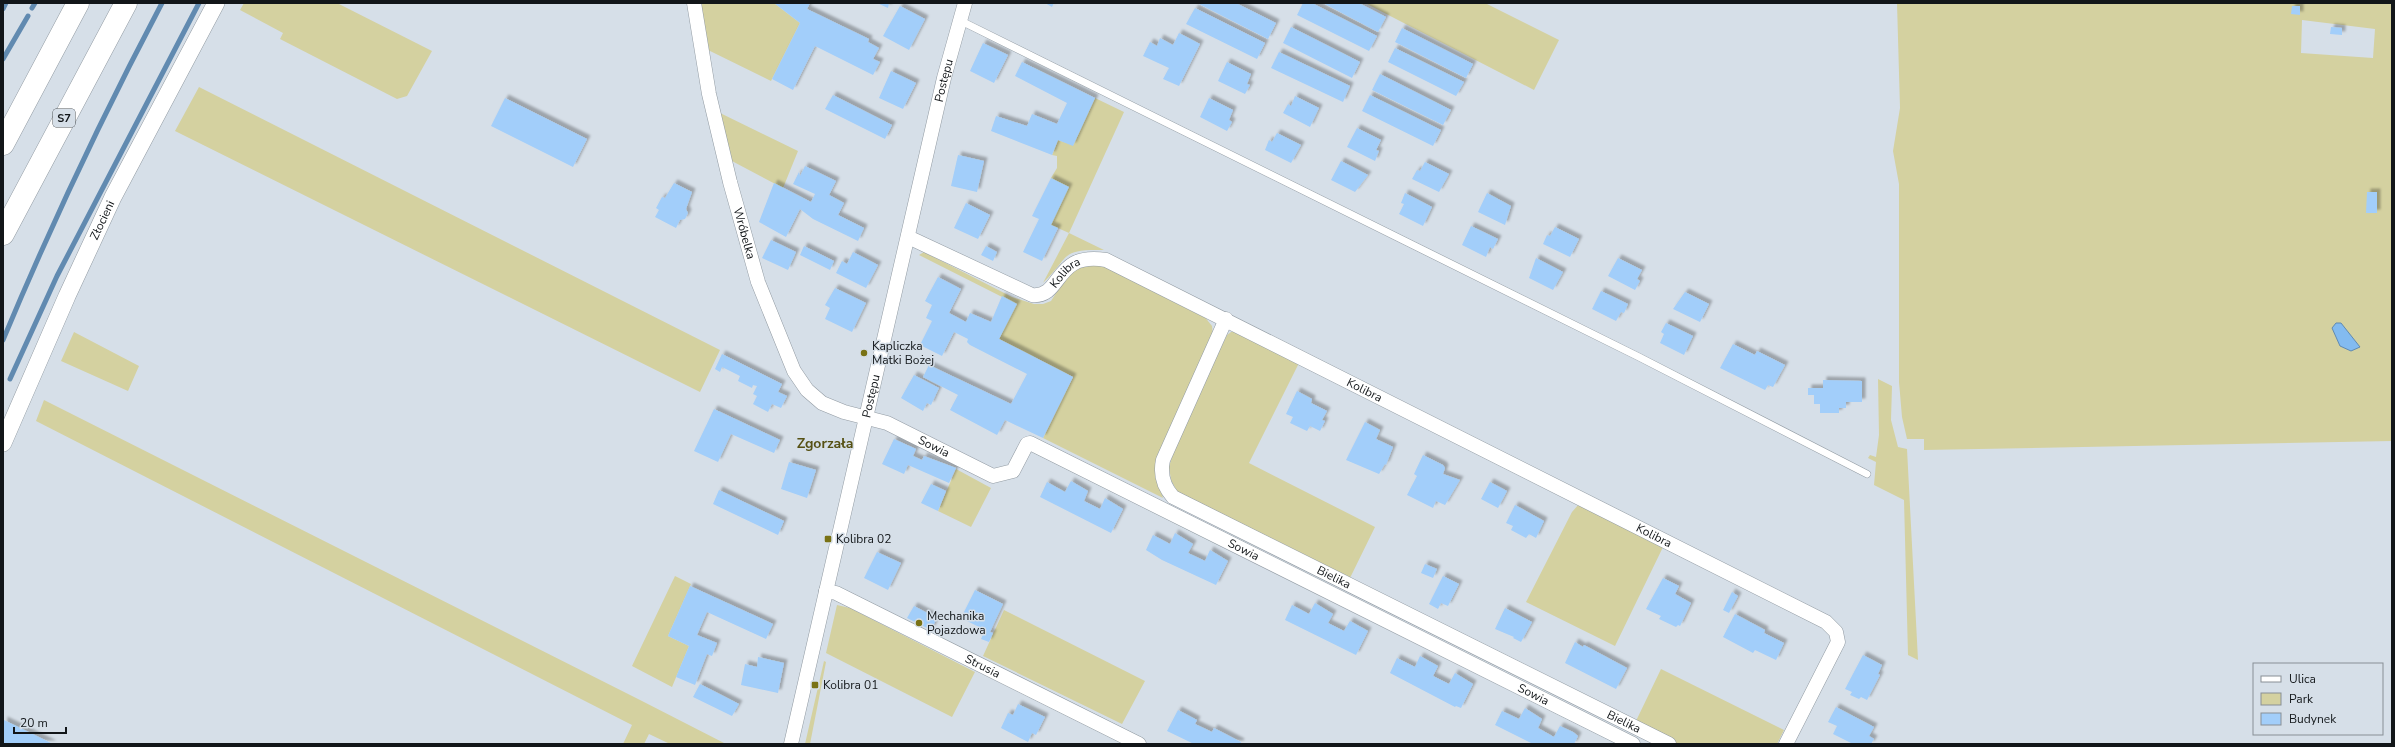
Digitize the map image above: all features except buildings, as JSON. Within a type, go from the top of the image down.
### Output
[{"type":"highway","points":[[3,144],[78,3]]},
{"type":"highway","name":"S7","points":[[3,234],[126,3]]},
{"type":"street","name":"Złocieni","points":[[3,444],[67,296],[113,197],[216,3]]},
{"type":"street","name":"Wróbelka","points":[[694,3],[709,94],[730,182],[758,282],[784,347],[794,371],[814,397],[838,410],[866,416]]},
{"type":"street","name":"Postępu","points":[[791,744],[908,237],[959,20],[965,3]]},
{"type":"street","name":"Kolibra","points":[[908,237],[1032,295],[1038,296],[1048,292],[1065,270],[1080,259],[1093,258],[1106,260],[1826,622],[1836,632],[1838,642],[1786,744]]},
{"type":"street","name":"Bielika","points":[[1226,319],[1163,460],[1162,476],[1168,492],[1173,497],[1669,744]]},
{"type":"street","name":"Sowia","points":[[866,416],[887,423],[993,476],[1015,470],[1027,444],[1030,443],[1633,744]]},
{"type":"street","name":"Strusia","points":[[826,591],[843,596],[1139,744]]},
{"type":"lane","points":[[959,20],[1629,352],[1867,474]]},
{"type":"green space","points":[[244,3],[337,3],[432,51],[407,96],[397,99],[280,39],[283,33],[240,10]]},
{"type":"green space","points":[[698,3],[774,3],[800,23],[771,81],[708,50]]},
{"type":"green space","points":[[1365,3],[1485,3],[1559,40],[1534,90]]},
{"type":"green space","points":[[1897,3],[2392,3],[2392,441],[1924,450],[1924,439],[1907,439],[1902,417],[1899,382],[1899,184],[1893,151],[1900,108]],"holes":[[[2302,20],[2375,29],[2373,58],[2301,53]]]},
{"type":"green space","points":[[199,87],[720,350],[700,392],[175,131]]},
{"type":"green space","points":[[1095,98],[1124,112],[1069,233],[1051,225],[1051,178],[1057,168],[1057,156],[1052,155],[1058,140],[1073,145]]},
{"type":"green space","points":[[718,112],[798,151],[783,188],[730,160]]},
{"type":"green space","points":[[1069,233],[1104,250],[1079,251],[1072,253],[1063,260],[1043,283]]},
{"type":"green space","points":[[924,252],[1012,297],[1034,304],[1043,304],[1051,301],[1065,279],[1078,267],[1104,265],[1204,316],[1212,326],[1213,335],[1155,470],[1163,498],[1043,438],[1073,377],[999,339],[1016,304],[919,255]]},
{"type":"green space","points":[[74,332],[139,366],[128,391],[61,361]]},
{"type":"green space","points":[[1231,332],[1236,332],[1299,363],[1249,463],[1375,527],[1349,580],[1178,493],[1171,480],[1169,467],[1177,440],[1227,335]]},
{"type":"green space","points":[[1878,379],[1892,386],[1891,420],[1898,447],[1907,449],[1918,660],[1908,655],[1904,500],[1874,485],[1876,462],[1868,458],[1870,455],[1876,457],[1879,435]]},
{"type":"green space","points":[[44,400],[726,744],[670,744],[649,734],[644,744],[623,744],[632,725],[36,421]]},
{"type":"green space","points":[[956,469],[991,488],[971,527],[938,511]]},
{"type":"green space","points":[[1579,504],[1664,545],[1615,646],[1526,602],[1572,512]]},
{"type":"green space","points":[[675,576],[691,584],[668,636],[689,646],[672,687],[632,666]]},
{"type":"green space","points":[[837,605],[850,608],[975,672],[952,717],[826,653]]},
{"type":"green space","points":[[1004,610],[1145,681],[1122,724],[983,656]]},
{"type":"green space","points":[[824,661],[826,662],[810,744],[805,744]]},
{"type":"green space","points":[[1661,669],[1784,730],[1777,744],[1678,744],[1635,723]]},
{"type":"water","points":[[2336,323],[2341,323],[2360,347],[2351,351],[2340,346],[2332,328]]},
{"type":"waterway","points":[[3,9],[6,3]]},
{"type":"waterway","points":[[32,8],[35,3]]},
{"type":"waterway","points":[[3,340],[40,254],[79,170],[119,86],[162,3]]},
{"type":"waterway","points":[[10,379],[57,276],[199,3]]},
{"type":"waterway","points":[[3,59],[28,16]]},
{"type":"place","name":"Kapliczka Matki Bożej","points":[[864,353]]},
{"type":"place","name":"Kolibra 02","points":[[828,539]]},
{"type":"place","name":"Mechanika Pojazdowa","points":[[919,623]]},
{"type":"place","name":"Kolibra 01","points":[[815,685]]},
{"type":"district","name":"Zgorzała","points":[[825,443]]}]
